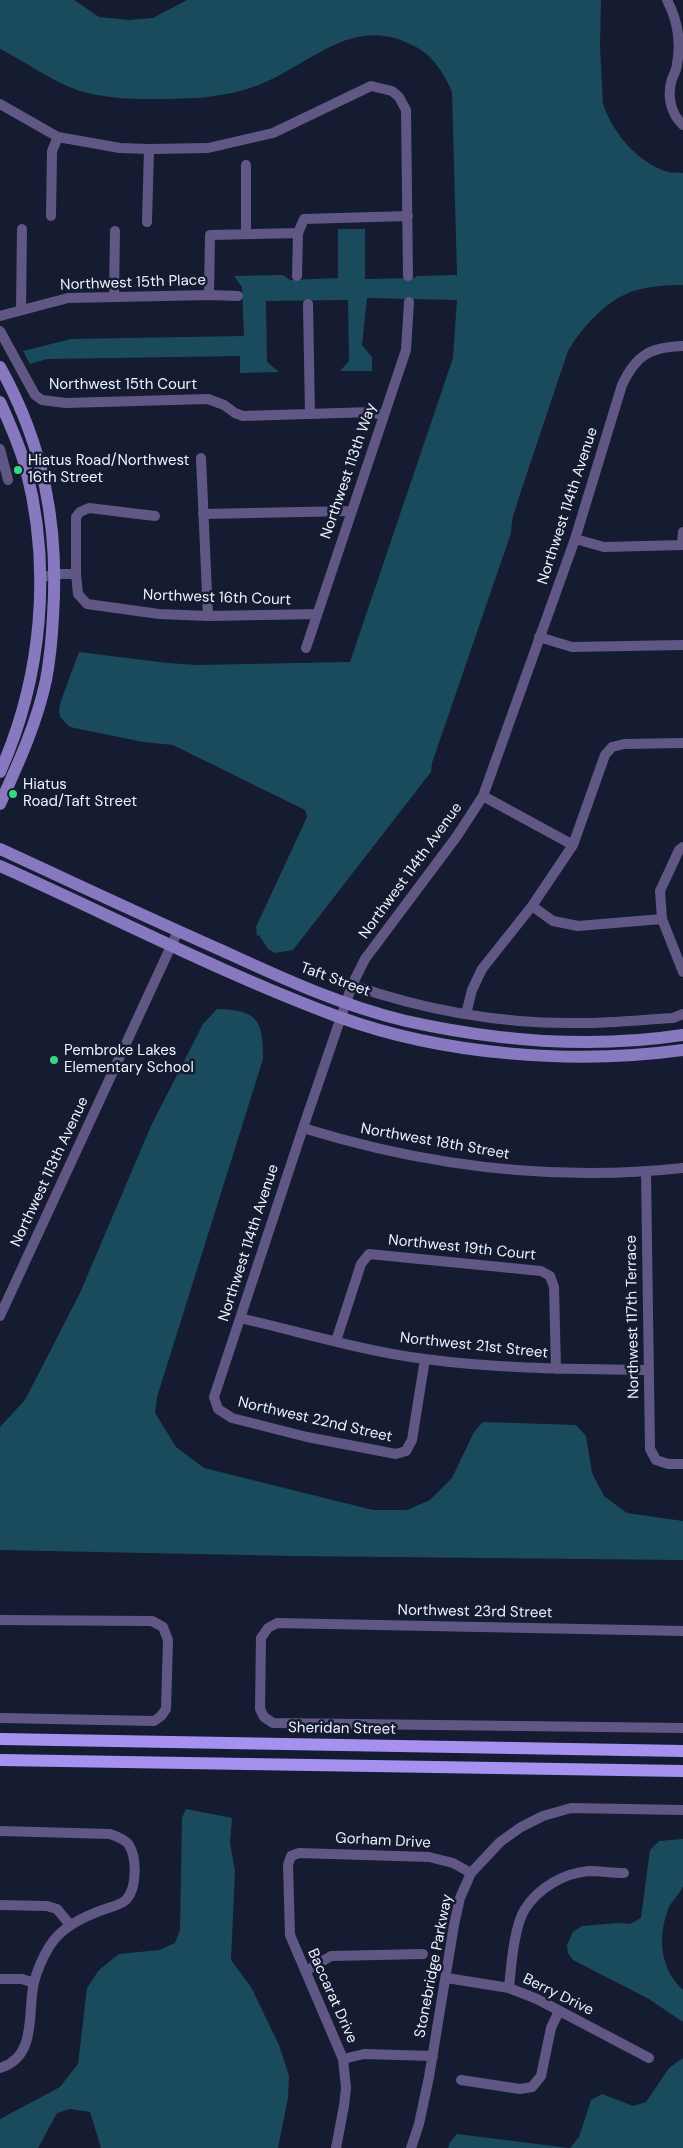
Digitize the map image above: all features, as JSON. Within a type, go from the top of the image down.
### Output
[{"type":"main road","name":"Sheridan Street","points":[[0,1739],[683,1751]]},
{"type":"main road","points":[[0,1760],[683,1771]]},
{"type":"street","points":[[667,0],[675,15],[678,42],[677,65],[670,92],[671,107],[675,118],[683,125]]},
{"type":"street","points":[[0,104],[58,137],[120,148],[208,148],[273,133],[370,86],[392,91],[399,97],[406,110],[408,276]]},
{"type":"street","points":[[51,216],[52,151],[58,137]]},
{"type":"street","points":[[147,222],[149,149]]},
{"type":"street","points":[[246,165],[246,234]]},
{"type":"street","points":[[297,276],[298,233],[304,219],[408,216]]},
{"type":"street","points":[[22,229],[22,309]]},
{"type":"street","points":[[114,296],[115,231]]},
{"type":"street","points":[[209,294],[210,235],[298,233]]},
{"type":"street","name":"Northwest 15th Place","points":[[0,316],[68,298],[209,294],[238,296]]},
{"type":"street","name":"Northwest 113th Way","points":[[306,648],[406,350],[408,302]]},
{"type":"street","points":[[308,304],[310,414]]},
{"type":"street","name":"Northwest 15th Court","points":[[0,331],[38,398],[47,401],[66,403],[208,399],[224,405],[243,416],[372,412],[384,416]]},
{"type":"street","name":"Northwest 114th Avenue","points":[[218,1409],[214,1397],[352,985],[365,959],[456,836],[483,796],[575,539],[622,385],[631,367],[644,355],[658,349],[683,346]]},
{"type":"street","points":[[0,367],[28,425],[37,455],[49,506],[56,574],[46,680],[32,732],[0,804]]},
{"type":"street","points":[[0,402],[26,468],[34,508],[40,578],[39,624],[32,674],[19,722],[0,772]]},
{"type":"street","points":[[0,449],[8,480]]},
{"type":"street","points":[[201,458],[208,616]]},
{"type":"street","points":[[40,578],[56,574],[76,574],[75,526],[76,517],[80,512],[89,508],[155,516]]},
{"type":"street","points":[[203,514],[352,511]]},
{"type":"street","points":[[575,539],[604,547],[683,546],[683,532]]},
{"type":"street","name":"Northwest 16th Court","points":[[76,574],[78,594],[87,604],[159,614],[208,616],[317,614]]},
{"type":"street","points":[[539,637],[572,646],[683,645]]},
{"type":"street","points":[[466,1014],[472,990],[482,969],[532,906],[573,844],[605,755],[612,747],[624,744],[683,743]]},
{"type":"street","points":[[483,796],[573,844]]},
{"type":"street","points":[[683,847],[679,850],[660,891],[662,919],[683,972]]},
{"type":"street","name":"Taft Street","points":[[0,849],[295,983],[346,1003],[405,1020],[474,1033],[532,1040],[572,1042],[683,1035]]},
{"type":"street","name":"Taft Street","points":[[0,866],[228,971],[340,1017],[400,1034],[471,1049],[531,1055],[617,1056],[683,1050]]},
{"type":"street","points":[[112,917],[118,903]]},
{"type":"street","points":[[532,906],[553,921],[578,926],[662,919]]},
{"type":"street","name":"Northwest 113th Avenue","points":[[0,1316],[178,931]]},
{"type":"street","points":[[352,985],[417,1005],[466,1014],[570,1023],[673,1018],[683,1014]]},
{"type":"street","points":[[531,1055],[532,1040]]},
{"type":"street","name":"Northwest 18th Street","points":[[303,1128],[346,1142],[461,1165],[571,1174],[646,1172],[683,1168]]},
{"type":"street","name":"Northwest 117th Terrace","points":[[646,1172],[650,1449],[656,1460],[668,1464],[683,1464]]},
{"type":"street","name":"Northwest 19th Court","points":[[336,1341],[361,1264],[369,1254],[541,1271],[550,1276],[554,1287],[556,1369]]},
{"type":"street","name":"Northwest 21st Street","points":[[240,1318],[336,1341],[425,1359],[492,1366],[649,1370]]},
{"type":"street","name":"Northwest 22nd Street","points":[[218,1409],[232,1418],[307,1437],[396,1454],[406,1452],[412,1440],[425,1359]]},
{"type":"street","points":[[0,1620],[152,1621],[163,1627],[168,1640],[166,1709],[154,1721],[0,1718]]},
{"type":"street","name":"Northwest 23rd Street","points":[[273,1723],[264,1717],[260,1709],[261,1638],[268,1628],[277,1623],[683,1631]]},
{"type":"street","name":"Sheridan Street","points":[[273,1723],[683,1728]]},
{"type":"street","name":"Stonebridge Parkway","points":[[411,2148],[419,2124],[433,2056],[460,1898],[471,1873],[500,1842],[521,1827],[543,1816],[571,1808],[683,1810]]},
{"type":"street","points":[[0,1831],[110,1834],[129,1844],[134,1858],[134,1878],[126,1900],[70,1925],[49,1946],[34,1983],[33,2008],[28,2038],[21,2054],[10,2065],[0,2068]]},
{"type":"street","name":"Gorham Drive","points":[[291,1856],[299,1853],[429,1857],[453,1863],[471,1873]]},
{"type":"street","name":"Baccarat Drive","points":[[291,1856],[288,1864],[290,1935],[343,2058],[346,2088],[336,2148]]},
{"type":"street","points":[[509,1988],[515,1941],[524,1910],[542,1890],[559,1878],[588,1872],[624,1873]]},
{"type":"street","points":[[0,1905],[47,1906],[57,1910],[70,1925]]},
{"type":"street","points":[[306,1971],[331,1956],[423,1954]]},
{"type":"street","name":"Berry Drive","points":[[446,1978],[509,1988],[537,1999],[649,2058]]},
{"type":"street","points":[[0,1979],[22,1979],[34,1983]]},
{"type":"street","points":[[461,2080],[520,2089],[532,2087],[541,2076],[551,2028],[559,2011]]},
{"type":"street","points":[[343,2058],[364,2054],[433,2056]]},
{"type":"water","points":[[0,0],[74,0],[99,17],[129,20],[153,18],[187,0],[601,0],[600,46],[603,104],[607,115],[628,145],[646,162],[668,172],[683,173],[683,285],[642,289],[616,299],[597,314],[568,351],[521,491],[512,520],[511,533],[432,763],[431,772],[293,950],[275,953],[268,949],[259,935],[257,936],[256,927],[307,817],[305,810],[173,745],[143,742],[70,727],[60,717],[61,701],[79,652],[197,665],[350,662],[453,358],[457,300],[367,298],[362,345],[372,357],[372,371],[340,371],[349,361],[348,300],[266,301],[267,362],[279,372],[240,373],[240,356],[47,359],[30,364],[23,351],[71,339],[244,336],[242,287],[234,276],[283,275],[290,280],[338,278],[338,229],[365,229],[365,279],[457,275],[452,92],[440,69],[430,57],[416,47],[387,36],[368,36],[349,39],[332,46],[261,84],[230,93],[198,98],[153,99],[121,98],[91,94],[57,81],[0,49]]},
{"type":"water","points":[[217,1009],[241,1012],[250,1015],[255,1020],[262,1035],[263,1059],[157,1397],[155,1413],[176,1447],[204,1468],[373,1510],[407,1510],[430,1500],[452,1478],[474,1432],[483,1422],[576,1425],[586,1436],[592,1473],[604,1496],[627,1513],[683,1521],[683,1560],[294,1556],[0,1550],[0,1427],[25,1400],[80,1293],[151,1126],[203,1024]]},
{"type":"water","points":[[186,1809],[232,1818],[230,1843],[235,1871],[231,1960],[251,1987],[279,2045],[289,2076],[288,2098],[278,2148],[101,2148],[90,2112],[70,2109],[57,2113],[38,2148],[0,2148],[0,2119],[60,2087],[78,2064],[87,1988],[99,1970],[119,1954],[159,1950],[175,1943],[180,1930],[182,1818]]},
{"type":"water","points":[[683,1839],[683,1886],[670,1905],[663,1927],[662,1939],[665,1961],[669,1972],[683,1990],[683,2022],[649,1999],[573,1960],[568,1953],[567,1945],[573,1932],[582,1926],[630,1924],[641,1918],[650,1850],[659,1841]]},
{"type":"water","points":[[683,2058],[683,2148],[570,2148],[579,2137],[591,2100],[602,2094],[633,2106],[646,2102],[669,2068]]},
{"type":"water","points":[[457,2134],[569,2148],[448,2148],[450,2142]]},
{"type":"place","name":"Hiatus Road/Northwest 16th Street","points":[[18,470]]},
{"type":"place","name":"Hiatus Road/Taft Street","points":[[13,794]]},
{"type":"place","name":"Pembroke Lakes Elementary School","points":[[54,1060]]}]
